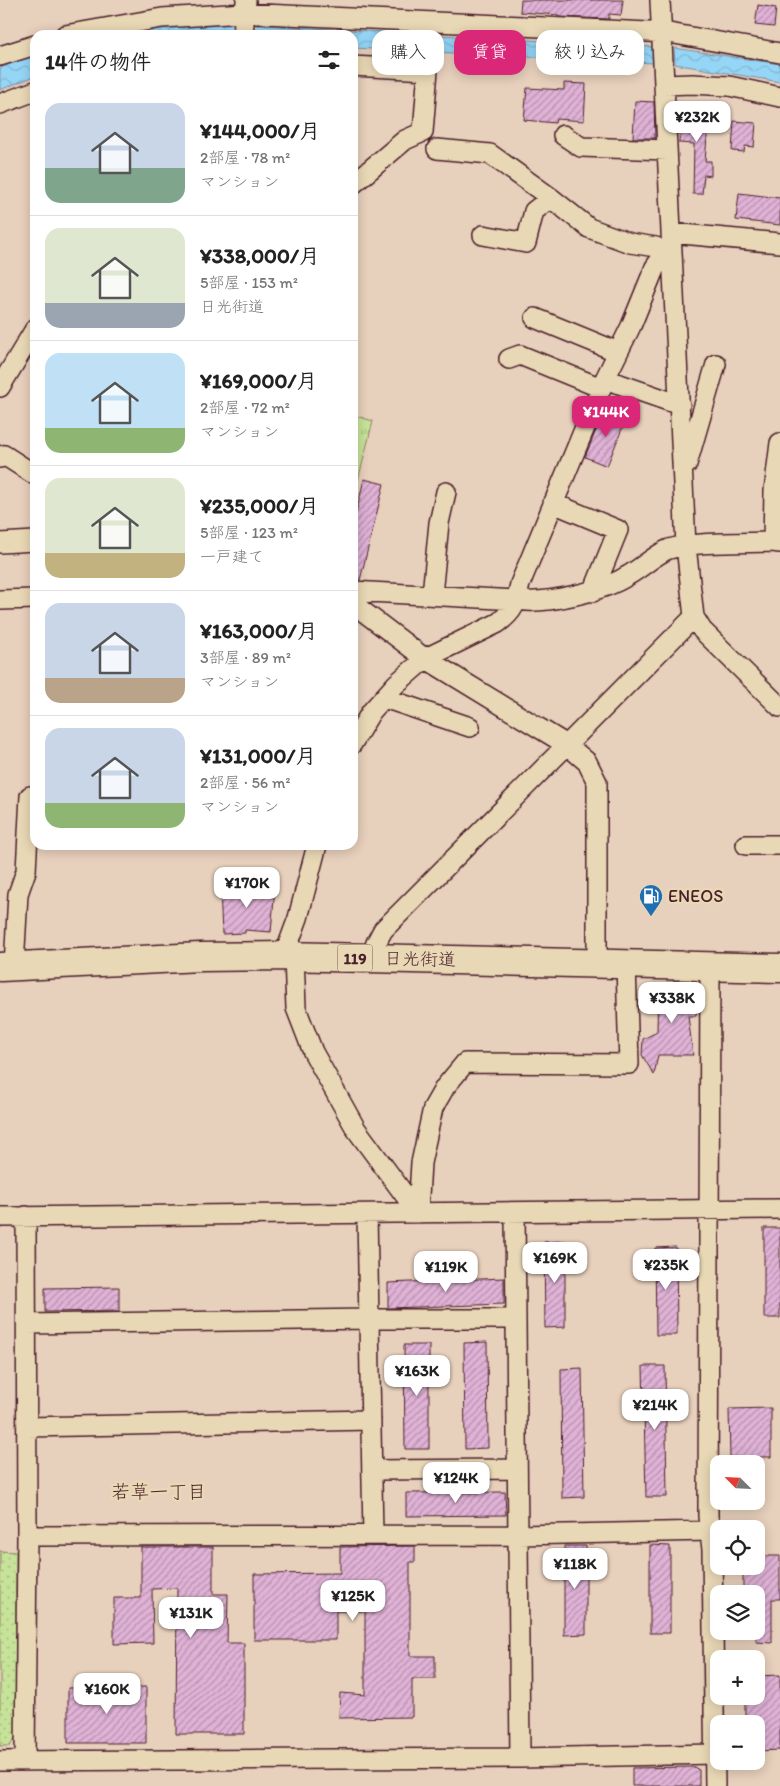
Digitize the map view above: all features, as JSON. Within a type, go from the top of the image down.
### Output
[{"type":"highway","name":"日光街道","points":[[7,967],[289,956],[780,968]]},
{"type":"street","points":[[660,0],[672,233],[668,256],[680,406],[686,546],[694,617],[702,630],[780,707]]},
{"type":"street","points":[[94,30],[162,18],[244,17],[662,35],[780,53]]},
{"type":"street","points":[[0,56],[30,46]]},
{"type":"street","points":[[358,66],[428,70],[423,132],[406,140],[358,180]]},
{"type":"street","points":[[664,83],[729,86],[780,97]]},
{"type":"street","points":[[0,104],[30,93]]},
{"type":"street","points":[[563,135],[581,147],[667,150]]},
{"type":"street","points":[[437,149],[490,154],[589,228],[630,243],[656,247],[668,256]]},
{"type":"street","points":[[483,235],[526,244],[534,211],[551,198]]},
{"type":"street","points":[[672,233],[780,244]]},
{"type":"street","points":[[358,734],[371,712],[396,684],[426,658],[498,623],[508,616],[513,609],[520,584],[603,383],[631,326],[655,268],[668,256]]},
{"type":"street","points":[[535,318],[618,352]]},
{"type":"street","points":[[0,387],[30,337]]},
{"type":"street","points":[[510,359],[520,355],[680,406]]},
{"type":"street","points":[[683,477],[716,364]]},
{"type":"street","points":[[358,591],[529,602],[593,592],[625,578],[667,550],[686,546],[776,542],[774,491],[780,443]]},
{"type":"street","points":[[0,458],[4,455],[30,472]]},
{"type":"street","points":[[432,595],[440,523],[446,492]]},
{"type":"street","points":[[553,503],[618,530],[593,592]]},
{"type":"street","points":[[0,543],[30,541]]},
{"type":"street","points":[[0,600],[30,599]]},
{"type":"street","points":[[358,608],[426,658],[567,745],[587,762],[598,782],[597,964]]},
{"type":"street","points":[[371,958],[384,930],[694,617]]},
{"type":"street","points":[[384,698],[470,728]]},
{"type":"street","points":[[7,967],[18,894],[26,871],[30,796]]},
{"type":"street","points":[[746,845],[780,845]]},
{"type":"street","points":[[316,850],[289,956],[296,1008],[313,1052],[356,1129],[418,1213]]},
{"type":"street","points":[[418,1213],[420,1163],[433,1108],[445,1087],[465,1063],[629,1064],[626,964]]},
{"type":"street","points":[[27,1536],[518,1535],[710,1531],[708,1516],[708,1209],[710,966]]},
{"type":"street","points":[[0,1217],[780,1208]]},
{"type":"street","points":[[515,1212],[520,1758]]},
{"type":"street","points":[[367,1214],[372,1536]]},
{"type":"street","points":[[25,1760],[27,1536],[26,1216]]},
{"type":"street","points":[[27,1324],[370,1319],[515,1320]]},
{"type":"street","points":[[27,1427],[371,1420]]},
{"type":"street","points":[[372,1470],[517,1468]]},
{"type":"street","points":[[712,1575],[714,1715]]},
{"type":"street","points":[[0,1761],[520,1758],[710,1754]]},
{"type":"street","points":[[715,1770],[715,1786]]},
{"type":"green space","points":[[358,417],[373,421],[358,480]]},
{"type":"green space","points":[[0,1551],[16,1552],[16,1736],[10,1746],[0,1746]]},
{"type":"water","points":[[238,24],[237,30],[139,30],[155,27]]},
{"type":"water","points":[[257,25],[347,30],[256,30]]},
{"type":"water","points":[[358,31],[372,31],[372,49],[358,48]]},
{"type":"water","points":[[444,35],[454,36],[454,53],[444,53]]},
{"type":"water","points":[[526,40],[536,40],[536,57],[526,57]]},
{"type":"water","points":[[644,46],[654,47],[654,63],[644,63]]},
{"type":"water","points":[[674,48],[780,64],[780,82],[675,64]]},
{"type":"water","points":[[30,56],[30,78],[0,90],[0,68]]},
{"type":"building","points":[[521,0],[623,0],[621,15],[609,14],[609,19],[558,17],[558,15],[520,12]]},
{"type":"building","points":[[758,5],[776,8],[774,27],[755,25]]},
{"type":"building","points":[[564,83],[586,84],[584,121],[556,119],[555,123],[524,120],[527,88],[564,90]]},
{"type":"building","points":[[635,101],[654,102],[655,138],[633,138]]},
{"type":"building","points":[[681,109],[713,112],[712,126],[708,125],[705,161],[711,161],[711,176],[704,175],[702,194],[693,194],[694,144],[679,143]]},
{"type":"building","points":[[734,121],[756,123],[754,147],[745,146],[744,152],[732,151]]},
{"type":"building","points":[[739,193],[780,198],[780,225],[736,220]]},
{"type":"building","points":[[604,411],[626,419],[607,466],[585,457]]},
{"type":"building","points":[[364,479],[384,484],[360,580],[358,580],[358,505]]},
{"type":"building","points":[[252,885],[275,887],[271,932],[245,930],[245,933],[222,934],[220,889],[251,888]]},
{"type":"building","points":[[658,985],[697,986],[696,1016],[688,1016],[693,1055],[658,1055],[654,1075],[642,1055],[643,1039],[657,1032]]},
{"type":"building","points":[[764,1228],[780,1228],[780,1318],[764,1318]]},
{"type":"building","points":[[565,1241],[565,1327],[545,1328],[544,1242]]},
{"type":"building","points":[[676,1247],[677,1335],[656,1335],[655,1248]]},
{"type":"building","points":[[504,1278],[504,1304],[388,1308],[388,1283]]},
{"type":"building","points":[[119,1287],[119,1311],[45,1312],[45,1288]]},
{"type":"building","points":[[487,1342],[488,1448],[465,1449],[464,1343]]},
{"type":"building","points":[[404,1345],[429,1345],[429,1449],[405,1449]]},
{"type":"building","points":[[643,1366],[665,1366],[667,1497],[646,1497]]},
{"type":"building","points":[[582,1368],[584,1497],[562,1498],[561,1369]]},
{"type":"building","points":[[771,1408],[771,1457],[765,1457],[765,1455],[730,1455],[729,1409]]},
{"type":"building","points":[[505,1492],[506,1515],[406,1516],[406,1493]]},
{"type":"building","points":[[650,1545],[670,1546],[670,1633],[650,1633]]},
{"type":"building","points":[[415,1546],[415,1562],[410,1562],[410,1656],[435,1656],[435,1679],[412,1679],[412,1717],[339,1718],[340,1693],[365,1695],[365,1611],[336,1611],[336,1640],[254,1640],[254,1574],[340,1573],[340,1547]]},
{"type":"building","points":[[564,1546],[586,1546],[586,1634],[564,1635]]},
{"type":"building","points":[[141,1547],[213,1547],[213,1594],[228,1594],[227,1643],[244,1643],[244,1734],[176,1734],[177,1588],[152,1589],[153,1643],[114,1644],[114,1598],[141,1598]]},
{"type":"building","points":[[765,1556],[780,1556],[780,1599],[772,1599],[772,1643],[756,1642],[756,1640],[765,1640],[765,1585],[743,1585],[743,1575],[765,1575]]},
{"type":"building","points":[[780,1675],[780,1750],[765,1751],[765,1715],[745,1715],[745,1705],[765,1705],[765,1676]]},
{"type":"building","points":[[146,1687],[146,1743],[68,1743],[68,1688]]},
{"type":"building","points":[[694,1767],[699,1770],[699,1786],[632,1786],[632,1768]]},
{"type":"place","name":"ENEOS","points":[[651,917]]},
{"type":"district","name":"若草一丁目","points":[[159,1491]]}]
